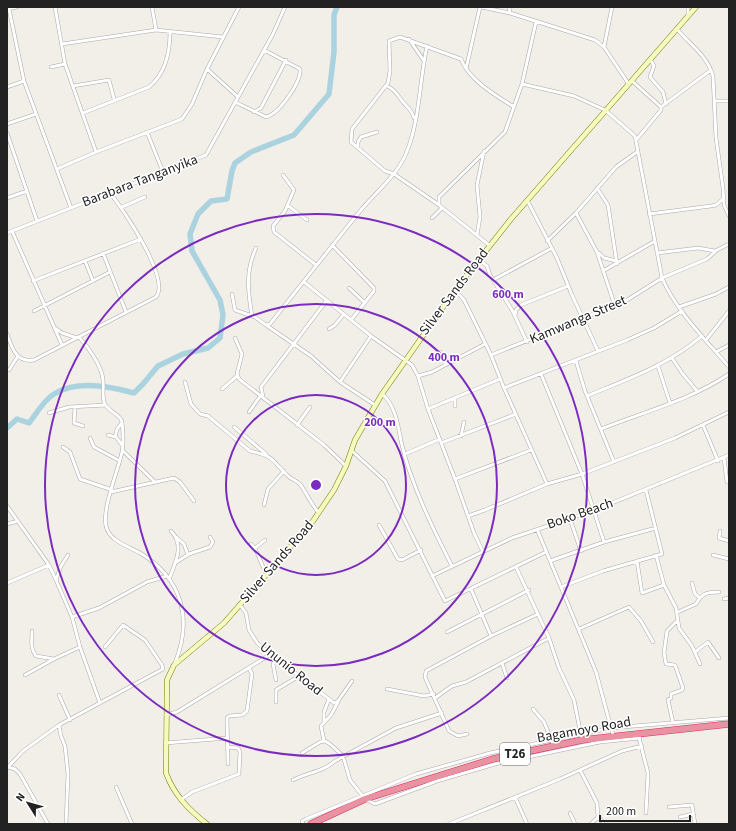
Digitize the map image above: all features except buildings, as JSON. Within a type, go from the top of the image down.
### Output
[{"type":"highway","name":"Bagamoyo Road","points":[[312,824],[363,797],[452,773],[494,759],[553,743],[582,737],[639,735],[729,724]]},
{"type":"street","points":[[17,7],[8,9],[24,81],[71,208]]},
{"type":"street","points":[[55,7],[65,64],[96,152]]},
{"type":"street","points":[[152,7],[156,30]]},
{"type":"street","points":[[57,170],[96,152],[182,119],[192,104],[207,69],[239,7]]},
{"type":"street","name":"Barabara Tanganyika","points":[[7,233],[206,155],[264,50],[285,7]]},
{"type":"street","points":[[466,69],[481,7],[510,13],[589,37],[604,47],[630,81],[661,107]]},
{"type":"street","points":[[509,7],[510,13]]},
{"type":"street","points":[[604,47],[612,7]]},
{"type":"street","points":[[688,7],[688,16]]},
{"type":"street","name":"Silver Sands Road","points":[[174,665],[224,623],[268,575],[319,513],[334,490],[346,466],[358,436],[382,394],[405,359],[478,259],[527,200],[696,7]]},
{"type":"street","points":[[439,205],[439,197],[505,132],[522,84],[536,22]]},
{"type":"street","points":[[677,29],[702,55],[711,70],[723,199],[729,216]]},
{"type":"street","points":[[62,44],[156,30],[223,37]]},
{"type":"street","points":[[83,113],[149,87],[158,79],[169,48],[170,32]]},
{"type":"street","points":[[489,245],[439,205],[394,174],[385,171],[351,140],[352,129],[377,94],[387,86],[390,71],[389,41],[400,37],[461,59],[466,69],[492,94],[514,107]]},
{"type":"street","points":[[409,40],[424,61]]},
{"type":"street","points":[[266,325],[270,324],[332,245],[367,203],[394,174],[405,155],[415,120],[427,46]]},
{"type":"street","points":[[235,102],[263,116],[270,116],[277,112],[287,99],[301,70],[286,60],[264,50]]},
{"type":"street","points":[[650,58],[654,66],[650,77],[664,92],[666,104]]},
{"type":"street","points":[[254,112],[261,108],[286,60]]},
{"type":"street","points":[[51,68],[65,64]]},
{"type":"street","points":[[207,69],[238,97]]},
{"type":"street","points":[[711,70],[702,75],[661,107],[661,110],[637,139],[637,152],[648,214],[662,278],[682,311],[729,367]]},
{"type":"street","points":[[702,75],[712,76]]},
{"type":"street","points":[[73,86],[109,80],[114,100]]},
{"type":"street","points":[[7,87],[24,81]]},
{"type":"street","points":[[522,84],[574,96],[605,110],[630,131],[637,139]]},
{"type":"street","points":[[387,86],[397,92],[402,102],[412,111],[415,120]]},
{"type":"street","points":[[714,101],[729,101]]},
{"type":"street","points":[[7,124],[36,114]]},
{"type":"street","points":[[147,132],[163,172]]},
{"type":"street","points":[[358,148],[358,142],[361,137],[377,132]]},
{"type":"street","points":[[7,133],[37,221]]},
{"type":"street","points":[[477,235],[480,217],[477,184],[484,151]]},
{"type":"street","points":[[547,241],[576,213],[616,167],[637,152]]},
{"type":"street","points":[[283,175],[294,190],[287,205],[273,226],[274,232],[316,266]]},
{"type":"street","points":[[597,188],[608,205],[617,262]]},
{"type":"street","points":[[7,198],[27,191]]},
{"type":"street","points":[[7,334],[12,350],[18,356],[29,361],[34,360],[156,297],[159,294],[159,280],[141,239],[122,207],[110,193]]},
{"type":"street","points":[[122,207],[145,197]]},
{"type":"street","points":[[648,214],[716,205],[723,199]]},
{"type":"street","points":[[527,200],[547,241],[552,248],[598,351]]},
{"type":"street","points":[[287,205],[307,220]]},
{"type":"street","points":[[432,218],[442,208]]},
{"type":"street","points":[[576,213],[597,252],[615,306]]},
{"type":"street","points":[[12,232],[62,345]]},
{"type":"street","points":[[33,281],[141,239]]},
{"type":"street","points":[[603,271],[655,241]]},
{"type":"street","name":"Kamwanga Street","points":[[491,355],[527,342],[624,302],[662,278],[708,259],[717,250],[729,244]]},
{"type":"street","points":[[332,245],[374,288],[374,291],[350,320]]},
{"type":"street","points":[[252,316],[247,286],[249,265],[256,248]]},
{"type":"street","points":[[493,280],[552,248]]},
{"type":"street","points":[[657,253],[698,248],[717,250]]},
{"type":"street","points":[[597,252],[604,258],[617,262]]},
{"type":"street","points":[[103,253],[126,312]]},
{"type":"street","points":[[478,259],[487,266],[493,280],[511,308],[527,342]]},
{"type":"street","points":[[85,261],[93,281]]},
{"type":"street","points":[[34,311],[110,272]]},
{"type":"street","points":[[304,282],[350,320],[412,365],[418,376],[428,409],[483,552]]},
{"type":"street","points":[[511,308],[518,308],[530,300],[568,286]]},
{"type":"street","points":[[679,307],[716,294],[729,287]]},
{"type":"street","points":[[349,288],[365,303]]},
{"type":"street","points":[[455,290],[464,300],[491,355],[504,388],[547,484]]},
{"type":"street","points":[[232,294],[235,310],[252,316],[266,325],[310,356],[340,382],[375,406]]},
{"type":"street","points":[[262,396],[260,387],[327,300]]},
{"type":"street","points":[[515,316],[518,308]]},
{"type":"street","points":[[504,388],[576,361],[654,328],[682,311]]},
{"type":"street","points":[[706,340],[729,311]]},
{"type":"street","points":[[329,329],[335,325],[344,314]]},
{"type":"street","points":[[54,327],[62,333],[78,338],[91,354],[102,374],[104,401],[106,405],[121,418],[123,445],[105,518],[108,533],[113,539],[158,566],[167,576],[177,592],[183,611],[184,626],[180,650],[167,680],[165,743],[166,773],[181,800],[191,811],[207,824]]},
{"type":"street","points":[[340,382],[371,336]]},
{"type":"street","points":[[587,396],[658,366],[672,358],[702,336]]},
{"type":"street","points":[[222,389],[238,376],[242,354],[235,338]]},
{"type":"street","points":[[418,376],[432,372],[485,344]]},
{"type":"street","points":[[716,352],[729,345]]},
{"type":"street","points":[[440,352],[446,364]]},
{"type":"street","points":[[9,370],[18,356]]},
{"type":"street","points":[[672,358],[697,391]]},
{"type":"street","points":[[576,361],[587,396],[614,462]]},
{"type":"street","points":[[658,366],[670,403]]},
{"type":"street","points":[[541,374],[582,474],[595,510],[604,542]]},
{"type":"street","points":[[601,429],[670,403],[729,374]]},
{"type":"street","points":[[238,376],[246,386],[262,396],[297,425],[324,444],[346,466]]},
{"type":"street","points":[[428,409],[500,378]]},
{"type":"street","points":[[185,382],[191,404],[200,414],[208,416],[250,451],[269,456]]},
{"type":"street","points":[[382,394],[391,402],[405,454],[428,516],[452,566]]},
{"type":"street","points":[[249,412],[262,396]]},
{"type":"street","points":[[455,398],[455,406]]},
{"type":"street","points":[[49,413],[62,408],[106,405]]},
{"type":"street","points":[[75,407],[74,423],[83,426]]},
{"type":"street","points":[[297,425],[310,407]]},
{"type":"street","points":[[468,516],[547,484],[582,474],[675,438],[729,412]]},
{"type":"street","points":[[441,443],[516,414]]},
{"type":"street","points":[[115,437],[117,429],[122,422]]},
{"type":"street","points":[[461,436],[464,422]]},
{"type":"street","points":[[703,425],[718,461]]},
{"type":"street","points":[[234,427],[248,436],[284,471],[302,486],[311,505],[319,513]]},
{"type":"street","points":[[108,435],[115,437],[123,445]]},
{"type":"street","points":[[90,438],[94,447],[120,461]]},
{"type":"street","points":[[405,454],[440,439]]},
{"type":"street","points":[[63,447],[70,452],[80,479],[112,491],[174,478],[177,479],[194,501]]},
{"type":"street","points":[[122,450],[155,482]]},
{"type":"street","points":[[456,479],[531,450]]},
{"type":"street","points":[[352,451],[385,481],[446,602],[546,552]]},
{"type":"street","name":"Boko Beach","points":[[432,576],[512,538],[595,510],[718,461],[729,455]]},
{"type":"street","points":[[724,458],[727,482]]},
{"type":"street","points":[[264,505],[268,489],[284,471]]},
{"type":"street","points":[[560,587],[661,554],[662,551],[646,490]]},
{"type":"street","points":[[7,506],[23,531],[49,565],[72,617],[80,647],[100,703]]},
{"type":"street","points":[[570,519],[580,550]]},
{"type":"street","points":[[7,524],[18,521]]},
{"type":"street","points":[[379,524],[398,559],[402,560],[420,550]]},
{"type":"street","points":[[550,561],[604,542],[656,528]]},
{"type":"street","points":[[537,529],[596,672],[613,736]]},
{"type":"street","points":[[171,531],[176,538],[182,541],[188,555]]},
{"type":"street","points":[[720,531],[719,538],[729,541]]},
{"type":"street","points":[[175,563],[188,555],[213,545],[210,537]]},
{"type":"street","points":[[169,579],[178,553],[176,538]]},
{"type":"street","points":[[255,548],[265,540]]},
{"type":"street","points":[[251,544],[255,548],[268,575]]},
{"type":"street","points":[[656,555],[664,585],[678,612],[680,628],[695,652],[700,664]]},
{"type":"street","points":[[713,555],[729,559]]},
{"type":"street","points":[[56,580],[61,566],[68,556]]},
{"type":"street","points":[[637,561],[642,594],[664,585]]},
{"type":"street","points":[[7,583],[49,565]]},
{"type":"street","points":[[516,567],[529,590],[549,638],[559,668],[575,703],[582,737],[611,728],[729,718]]},
{"type":"street","points":[[72,617],[99,608],[147,582],[167,576]]},
{"type":"street","points":[[692,583],[695,594],[699,597]]},
{"type":"street","points":[[471,589],[491,636]]},
{"type":"street","points":[[447,632],[529,590]]},
{"type":"street","points":[[678,612],[696,604],[699,597],[709,593],[719,592]]},
{"type":"street","points":[[724,599],[729,598]]},
{"type":"street","name":"Ununio Road","points":[[240,605],[246,613],[249,630],[255,640],[329,699],[335,703],[338,701],[352,680]]},
{"type":"street","points":[[579,629],[629,607],[641,621],[653,642]]},
{"type":"street","points":[[467,734],[458,736],[451,734],[435,696],[425,677],[426,671],[491,636],[538,614]]},
{"type":"street","points":[[673,723],[668,700],[671,698],[671,694],[682,690],[683,688],[675,665],[666,664],[664,653],[667,631],[678,620]]},
{"type":"street","points":[[105,647],[123,625],[145,640],[162,665],[162,669]]},
{"type":"street","points":[[32,631],[32,648],[34,654],[36,656],[54,659]]},
{"type":"street","points":[[387,689],[424,696],[435,696],[452,686],[466,682],[549,638]]},
{"type":"street","points":[[695,652],[708,642],[719,658]]},
{"type":"street","points":[[25,674],[80,647]]},
{"type":"street","points":[[166,715],[177,712],[271,654]]},
{"type":"street","points":[[276,680],[273,664],[277,658]]},
{"type":"street","points":[[502,663],[507,678]]},
{"type":"street","points":[[228,764],[228,716],[242,715],[247,711],[252,674],[249,668]]},
{"type":"street","points":[[7,767],[23,751],[59,725],[162,669],[170,672]]},
{"type":"street","points":[[276,702],[276,690],[300,676]]},
{"type":"street","points":[[59,695],[70,720]]},
{"type":"street","points":[[324,722],[324,712],[329,699]]},
{"type":"street","points":[[338,701],[331,715],[320,728],[324,741],[330,744],[343,756],[350,780],[363,797]]},
{"type":"street","points":[[303,824],[302,821],[416,774],[446,764],[553,743],[544,722],[533,709]]},
{"type":"street","points":[[293,780],[305,774],[318,773],[343,756],[396,728],[442,713]]},
{"type":"street","points":[[59,725],[60,733],[65,746],[68,774],[66,824]]},
{"type":"street","points":[[51,731],[60,733]]},
{"type":"street","points":[[452,773],[573,747],[639,735],[648,774],[646,813]]},
{"type":"street","points":[[165,743],[228,738]]},
{"type":"street","points":[[302,753],[324,741]]},
{"type":"street","points":[[449,824],[622,751],[642,746]]},
{"type":"street","points":[[181,800],[192,792],[240,774],[240,752],[238,748],[228,747]]},
{"type":"street","points":[[7,767],[15,768],[20,774],[48,824]]},
{"type":"street","points":[[580,770],[597,803],[598,817],[603,822]]},
{"type":"street","points":[[116,787],[132,824]]},
{"type":"street","points":[[515,797],[527,824]]},
{"type":"street","points":[[669,807],[691,804],[695,824]]},
{"type":"street","points":[[570,813],[574,824]]},
{"type":"street","points":[[680,817],[694,814]]},
{"type":"street","points":[[591,824],[598,817]]},
{"type":"waterway","points":[[7,428],[17,419],[29,423],[50,397],[72,387],[104,387],[134,393],[158,366],[183,354],[208,348],[220,338],[223,315],[220,300],[192,251],[190,234],[198,214],[211,201],[227,199],[235,163],[251,152],[294,135],[329,94],[334,52],[334,15],[337,7]]}]
